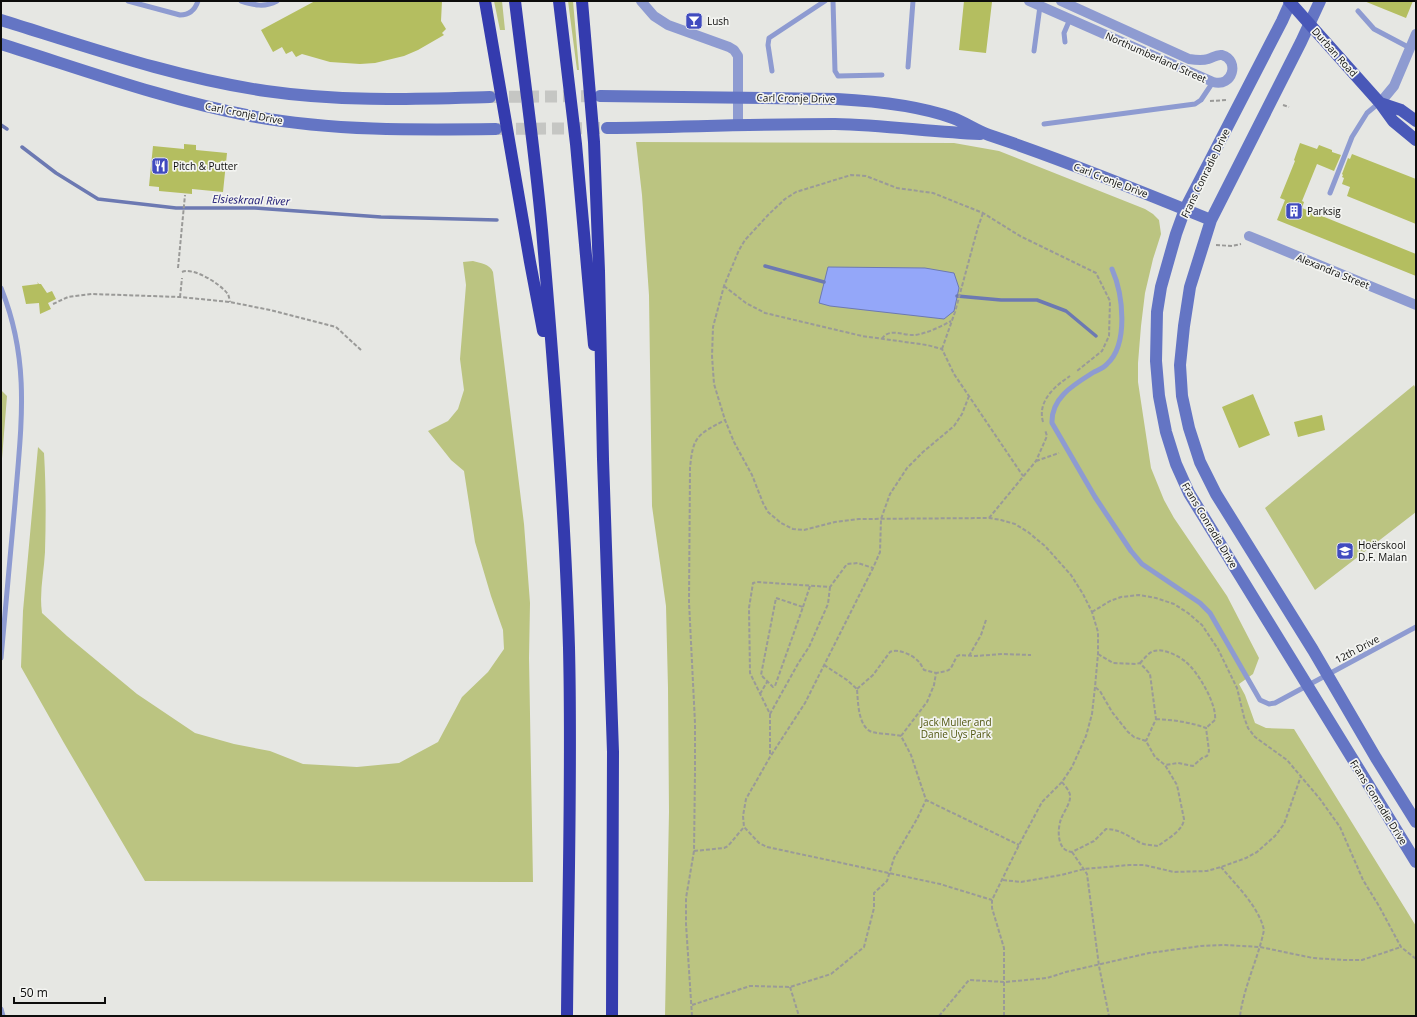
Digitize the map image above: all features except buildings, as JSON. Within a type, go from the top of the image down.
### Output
[{"type":"highway","points":[[485,1],[528,255],[555,389]]},
{"type":"highway","points":[[515,1],[541,221],[555,389],[563,518],[569,648],[570,749],[566,1016]]},
{"type":"highway","points":[[559,1],[576,152],[604,460]]},
{"type":"highway","points":[[582,1],[594,142],[599,271],[613,752],[612,1016]]},
{"type":"main road","name":"Frans Conradie Drive","points":[[1320,1],[1211,220],[1190,287],[1180,365],[1182,396],[1189,428],[1200,462],[1216,494],[1416,822]]},
{"type":"main road","name":"Frans Conradie Drive","points":[[1290,2],[1185,209],[1176,234],[1161,287],[1157,312],[1156,360],[1159,396],[1166,432],[1176,464],[1189,493],[1416,862]]},
{"type":"main road","name":"Durban Road","points":[[1290,2],[1380,103],[1393,121],[1416,140]]},
{"type":"main road","points":[[1,20],[170,71],[201,79],[267,91],[387,100],[490,98]]},
{"type":"main road","name":"Carl Cronje Drive","points":[[1,44],[170,97],[252,116],[286,122],[368,129],[496,129]]},
{"type":"main road","name":"Carl Cronje Drive","points":[[600,96],[857,100],[906,106],[954,118],[988,134],[1043,153],[1211,220]]},
{"type":"main road","name":"Durban Road","points":[[1380,103],[1401,110],[1416,121]]},
{"type":"main road","name":"Carl Cronje Drive","points":[[607,128],[836,124],[988,134]]},
{"type":"street","points":[[641,1],[654,16],[668,25],[721,43],[734,50],[738,56],[738,126]]},
{"type":"street","name":"Northumberland Street","points":[[1029,1],[1212,82],[1222,83],[1230,78],[1232,74],[1232,65],[1227,57],[1219,55],[1203,60],[1189,59],[1061,1]]},
{"type":"street","points":[[1380,103],[1394,86],[1416,34]]},
{"type":"street","name":"Alexandra Street","points":[[1249,236],[1416,305]]},
{"type":"lane","points":[[128,1],[180,15],[185,15],[192,12],[197,6],[198,1]]},
{"type":"lane","points":[[241,1],[258,6],[271,4],[277,1]]},
{"type":"lane","points":[[772,71],[768,44],[769,38],[825,1]]},
{"type":"lane","points":[[833,1],[835,71],[838,76],[882,75]]},
{"type":"lane","points":[[908,67],[913,1]]},
{"type":"lane","points":[[1034,51],[1040,6]]},
{"type":"lane","points":[[1358,11],[1374,29],[1410,48]]},
{"type":"lane","points":[[1064,42],[1064,33],[1070,19]]},
{"type":"lane","points":[[1044,124],[1195,104],[1201,100],[1212,82]]},
{"type":"lane","points":[[1330,193],[1352,137],[1367,113],[1380,103]]},
{"type":"lane","name":"12th Drive","points":[[1112,269],[1116,278],[1122,317],[1117,351],[1107,365],[1076,383],[1061,397],[1054,407],[1052,423],[1095,497],[1131,551],[1142,564],[1200,604],[1210,613],[1260,700],[1269,704],[1275,703],[1308,686],[1327,674],[1416,627]]},
{"type":"lane","points":[[1,288],[10,310],[16,333],[22,391],[21,430],[1,658]]},
{"type":"lane","points":[[1,1009],[4,1016]]},
{"type":"path","points":[[1201,100],[1231,100]]},
{"type":"path","points":[[1283,105],[1289,107]]},
{"type":"path","points":[[1004,1016],[1004,948],[992,908],[992,900],[1042,802],[1062,782],[1072,767],[1086,736],[1092,714],[1098,654],[1098,632],[1092,612],[1071,575],[1044,546],[1028,532],[1015,524],[989,518],[859,519],[835,522],[804,530],[793,529],[781,523],[768,512],[752,475],[734,442],[725,420],[714,384],[712,356],[713,328],[724,286],[739,250],[745,240],[785,199],[802,190],[851,175],[866,176],[897,188],[933,194],[983,213],[1020,236],[1096,273],[1110,301],[1110,336],[1102,351],[1075,373],[1055,386],[1044,402],[1041,416],[1043,423]]},
{"type":"path","points":[[178,268],[185,195]]},
{"type":"path","points":[[983,213],[955,312],[942,349],[954,374],[1023,476]]},
{"type":"path","points":[[1214,244],[1232,246],[1242,243],[1249,236]]},
{"type":"path","points":[[182,272],[189,271],[199,274],[213,282],[228,294],[230,302]]},
{"type":"path","points":[[180,297],[182,278]]},
{"type":"path","points":[[724,286],[746,303],[765,313],[862,336],[928,345],[942,349]]},
{"type":"path","points":[[53,304],[68,297],[92,294],[180,297],[230,302],[270,310],[336,327],[362,351]]},
{"type":"path","points":[[882,338],[885,334],[889,333],[914,335],[935,329],[952,321]]},
{"type":"path","points":[[694,852],[728,846],[744,827],[746,800],[770,757],[805,703],[873,568],[880,552],[881,519],[890,494],[907,468],[923,452],[954,426],[962,414],[969,396]]},
{"type":"path","points":[[692,1016],[686,924],[686,898],[694,852],[696,723],[690,602],[690,468],[695,441],[706,430],[725,420]]},
{"type":"path","points":[[989,518],[1036,461],[1047,436],[1045,430]]},
{"type":"path","points":[[1036,461],[1068,450]]},
{"type":"path","points":[[770,714],[809,647],[828,604],[830,587],[848,564],[858,563],[873,568]]},
{"type":"path","points":[[770,757],[770,714],[750,673],[749,608],[752,583],[757,582],[830,587]]},
{"type":"path","points":[[803,607],[776,598],[761,675],[772,687],[775,686],[803,607],[810,586]]},
{"type":"path","points":[[1092,612],[1121,597],[1139,595],[1156,598],[1174,604],[1202,625],[1218,650],[1237,688],[1248,728],[1255,737],[1287,760],[1340,827],[1363,880],[1401,947],[1416,959]]},
{"type":"path","points":[[970,656],[981,635],[986,620]]},
{"type":"path","points":[[857,690],[873,675],[893,650],[903,652],[918,661],[924,670],[936,673],[949,671],[952,668],[957,656],[960,655],[1030,655]]},
{"type":"path","points":[[1098,654],[1113,663],[1136,664],[1140,663],[1156,650],[1171,654],[1186,662],[1204,685],[1214,705],[1215,720],[1206,728]]},
{"type":"path","points":[[1140,663],[1150,674],[1156,719],[1146,741]]},
{"type":"path","points":[[824,666],[847,680],[857,690],[860,716],[867,728],[871,731],[901,736]]},
{"type":"path","points":[[901,736],[928,702],[934,685],[936,673]]},
{"type":"path","points":[[760,694],[767,682]]},
{"type":"path","points":[[1072,852],[1094,840],[1106,829],[1121,832],[1140,843],[1158,846],[1179,830],[1184,824],[1177,785],[1165,765],[1155,757],[1146,741],[1134,737],[1128,732],[1112,712],[1100,691],[1095,687]]},
{"type":"path","points":[[1156,719],[1196,724],[1206,728]]},
{"type":"path","points":[[1165,765],[1178,764],[1193,766],[1202,758],[1207,756],[1210,751],[1206,728]]},
{"type":"path","points":[[901,736],[910,755],[926,800],[1019,845]]},
{"type":"path","points":[[1003,880],[1021,882],[1061,875],[1084,869],[1129,865],[1144,866],[1174,872],[1207,871],[1221,867],[1251,855],[1275,836],[1284,824],[1301,776]]},
{"type":"path","points":[[1062,782],[1070,795],[1069,802],[1061,821],[1060,842],[1064,850],[1072,852],[1087,874],[1099,966],[1109,1016]]},
{"type":"path","points":[[692,1005],[750,986],[790,988],[831,974],[864,947],[874,908],[874,893],[887,881],[894,858],[917,819],[926,800]]},
{"type":"path","points":[[744,827],[759,843],[767,847],[940,884],[992,900]]},
{"type":"path","points":[[1221,867],[1242,892],[1262,922],[1264,930],[1260,947],[1247,984],[1240,1016]]},
{"type":"path","points":[[939,1016],[969,980],[1005,982],[1047,978],[1066,972],[1099,966],[1149,953],[1185,948],[1225,945],[1260,947],[1313,958],[1362,960],[1401,947]]},
{"type":"path","points":[[790,988],[799,1016]]},
{"type":"green space","points":[[494,1],[502,1],[505,30],[500,30]]},
{"type":"green space","points":[[568,1],[573,1],[579,70],[577,70]]},
{"type":"green space","name":"Jack Muller and Danie Uys Park","points":[[636,142],[954,143],[999,151],[1145,209],[1159,220],[1161,234],[1145,293],[1138,363],[1138,382],[1151,468],[1164,500],[1174,518],[1227,596],[1259,658],[1253,674],[1239,684],[1245,695],[1255,723],[1266,728],[1294,729],[1416,926],[1416,1016],[665,1016],[669,812],[666,606],[652,506],[649,295],[642,195]]},
{"type":"green space","points":[[473,261],[490,267],[493,272],[524,524],[530,603],[529,658],[533,882],[145,881],[21,667],[23,611],[38,447],[44,453],[46,515],[45,552],[41,598],[42,613],[67,636],[137,694],[195,733],[234,744],[270,751],[303,764],[357,767],[399,763],[438,742],[462,697],[488,672],[504,649],[503,630],[475,542],[464,471],[451,460],[428,431],[448,421],[458,409],[464,390],[460,359],[466,285],[463,262]]},
{"type":"green space","points":[[1414,385],[1416,389],[1416,512],[1315,590],[1265,508]]},
{"type":"green space","points":[[1,390],[7,396],[1,471]]},
{"type":"water","points":[[828,267],[925,268],[954,273],[959,288],[954,311],[944,319],[830,306],[819,303]]},
{"type":"waterway","name":"Elsieskraal River","points":[[1,125],[7,129]]},
{"type":"waterway","name":"Elsieskraal River","points":[[22,147],[56,173],[98,199],[176,208],[255,208],[381,217],[497,220]]},
{"type":"waterway","name":"Elsieskraal River","points":[[765,266],[824,282]]},
{"type":"waterway","name":"Elsieskraal River","points":[[957,296],[1001,300],[1037,300],[1066,311],[1096,336]]},
{"type":"tunnel","points":[[491,97],[600,96]]},
{"type":"tunnel","points":[[498,129],[607,128]]},
{"type":"place","name":"Lush","points":[[694,21]]},
{"type":"place","name":"Pitch & Putter","points":[[160,166]]},
{"type":"place","name":"Parksig","points":[[1294,211]]},
{"type":"place","name":"Hoërskool D.F. Malan","points":[[1345,551]]}]
